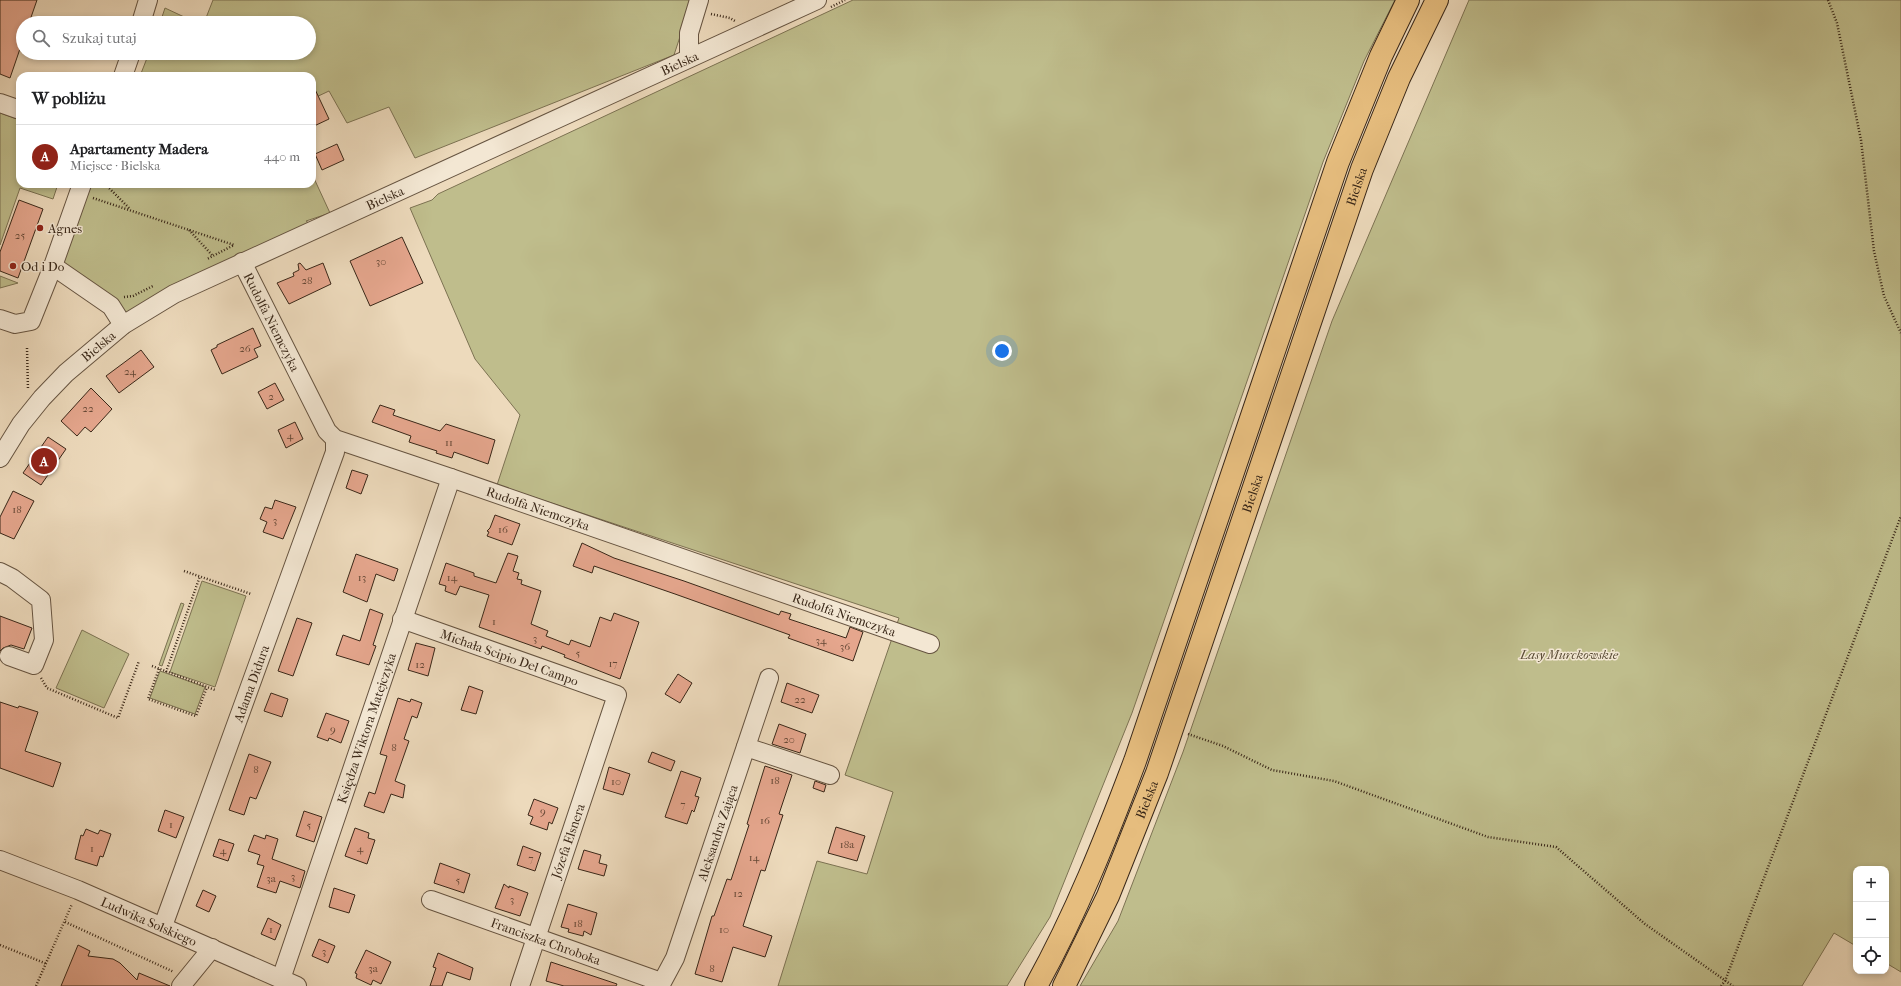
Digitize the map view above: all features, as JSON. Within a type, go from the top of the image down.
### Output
[{"type":"main road","name":"Bielska","points":[[1036,986],[1050,961],[1091,875],[1117,810],[1336,169],[1381,56],[1408,0]]},
{"type":"main road","name":"Bielska","points":[[1064,986],[1114,883],[1157,774],[1362,169],[1399,78],[1437,0]]},
{"type":"street","points":[[143,16],[148,0]]},
{"type":"street","name":"Bielska","points":[[0,458],[21,424],[42,398],[66,373],[123,325],[174,294],[817,0]]},
{"type":"street","points":[[689,58],[690,33],[702,6]]},
{"type":"street","points":[[124,72],[129,60]]},
{"type":"street","points":[[0,103],[16,109]]},
{"type":"street","points":[[0,319],[15,324],[31,321],[87,188]]},
{"type":"street","name":"Rudolfa Niemczyka","points":[[242,262],[327,431],[335,439],[930,644]]},
{"type":"street","points":[[53,266],[110,306],[123,325]]},
{"type":"street","name":"Adama Didura","points":[[163,926],[335,452],[335,439]]},
{"type":"street","name":"Księdza Wiktora Matejczyka","points":[[286,983],[402,618],[451,478]]},
{"type":"street","points":[[0,572],[12,578],[41,600],[44,640],[34,665],[9,656]]},
{"type":"street","name":"Michała Scipio Del Campo","points":[[402,618],[617,695]]},
{"type":"street","name":"Aleksandra Zająca","points":[[661,984],[675,958],[769,678]]},
{"type":"street","name":"Józefa Elsnera","points":[[520,986],[617,695]]},
{"type":"street","points":[[746,747],[830,775]]},
{"type":"street","name":"Ludwika Solskiego","points":[[0,860],[78,890],[163,926],[286,983]]},
{"type":"street","name":"Franciszka Chroboka","points":[[431,900],[536,936],[661,984]]},
{"type":"street","points":[[184,982],[212,948]]},
{"type":"path","points":[[1828,0],[1838,24],[1861,140],[1874,251],[1884,296],[1901,333]]},
{"type":"path","points":[[702,6],[738,23]]},
{"type":"path","points":[[87,188],[90,198],[132,210],[234,245],[207,260]]},
{"type":"path","points":[[109,188],[132,210]]},
{"type":"path","points":[[189,230],[213,256]]},
{"type":"path","points":[[124,297],[133,296],[160,283]]},
{"type":"path","points":[[27,348],[28,392]]},
{"type":"path","points":[[1721,986],[1725,981],[1901,516]]},
{"type":"path","points":[[184,571],[251,594]]},
{"type":"path","points":[[166,672],[200,576]]},
{"type":"path","points":[[47,688],[118,718],[139,661]]},
{"type":"path","points":[[152,666],[215,690]]},
{"type":"path","points":[[159,669],[148,699],[196,716],[207,687]]},
{"type":"path","points":[[1172,729],[1224,746],[1272,770],[1334,781],[1488,838],[1556,847],[1644,924],[1733,986]]},
{"type":"path","points":[[36,986],[47,964],[75,897]]},
{"type":"path","points":[[65,922],[184,982]]},
{"type":"path","points":[[0,945],[47,964]]},
{"type":"green space","points":[[213,0],[692,0],[674,55],[415,158],[389,107],[347,123],[329,91],[316,97],[316,72],[142,72],[146,60],[316,60],[316,16],[207,16]]},
{"type":"green space","points":[[853,0],[1395,0],[1364,61],[1323,162],[1132,713],[1050,917],[1007,986],[778,986],[817,861],[867,874],[893,792],[845,775],[899,618],[497,485],[520,415],[475,359],[410,208],[432,200],[438,194]]},
{"type":"green space","name":"Lasy Murckowskie","points":[[1469,0],[1901,0],[1901,972],[1889,965],[1889,866],[1853,866],[1853,944],[1834,933],[1802,986],[1080,986],[1118,921],[1183,752],[1332,321]]},
{"type":"green space","points":[[165,8],[182,16],[162,16]]},
{"type":"green space","points":[[0,113],[16,119],[16,188],[20,188],[0,245]]},
{"type":"green space","points":[[316,183],[330,213],[306,221],[316,228],[123,325],[53,266],[81,188],[316,188]]},
{"type":"green space","points":[[20,188],[57,188],[53,199]]},
{"type":"green space","points":[[0,276],[18,283],[0,288]]},
{"type":"green space","points":[[202,581],[246,596],[215,687],[170,672]]},
{"type":"green space","points":[[181,603],[184,604],[162,666],[159,665]]},
{"type":"green space","points":[[82,630],[129,654],[104,708],[56,688]]},
{"type":"green space","points":[[160,671],[205,687],[195,714],[150,698]]},
{"type":"building","points":[[0,0],[37,0],[31,16],[16,16],[16,60],[10,78],[0,74]]},
{"type":"building","points":[[316,91],[329,119],[316,125]]},
{"type":"building","points":[[337,144],[344,160],[322,170],[316,154]]},
{"type":"building","points":[[19,200],[43,209],[18,278],[0,271],[0,252]]},
{"type":"building","points":[[402,237],[423,283],[370,306],[350,261]]},
{"type":"building","points":[[300,263],[306,270],[323,263],[331,284],[289,304],[277,283],[294,276],[293,273],[299,270],[298,264]]},
{"type":"building","points":[[253,328],[261,346],[254,349],[258,357],[222,374],[211,350],[217,347],[217,345]]},
{"type":"building","points":[[141,350],[154,367],[119,393],[106,376]]},
{"type":"building","points":[[275,383],[284,400],[267,409],[258,392]]},
{"type":"building","points":[[91,388],[112,409],[91,432],[85,427],[77,436],[61,421]]},
{"type":"building","points":[[380,405],[395,410],[393,415],[440,431],[446,424],[495,440],[488,464],[454,452],[452,458],[436,453],[437,451],[409,442],[411,436],[372,422]]},
{"type":"building","points":[[295,422],[303,439],[286,448],[278,430]]},
{"type":"building","points":[[48,437],[66,449],[41,485],[23,473]]},
{"type":"building","points":[[352,470],[368,475],[361,494],[346,488]]},
{"type":"building","points":[[13,491],[34,501],[14,539],[0,533],[0,517]]},
{"type":"building","points":[[275,500],[296,507],[283,539],[263,532],[267,522],[260,519],[265,507],[272,509]]},
{"type":"building","points":[[495,515],[520,524],[512,545],[487,536],[489,532],[487,531],[490,528]]},
{"type":"building","points":[[582,543],[614,558],[779,615],[781,611],[791,614],[789,619],[846,638],[850,627],[863,632],[853,661],[788,638],[790,635],[594,566],[592,573],[573,566]]},
{"type":"building","points":[[508,553],[518,556],[513,571],[519,573],[517,579],[522,580],[521,584],[541,591],[531,624],[548,631],[546,636],[569,645],[571,640],[590,647],[600,617],[611,621],[614,613],[639,622],[620,679],[564,657],[565,655],[542,646],[541,649],[479,627],[489,595],[460,586],[456,595],[445,591],[446,586],[439,584],[446,563],[474,573],[474,576],[496,583]]},
{"type":"building","points":[[356,554],[398,569],[394,581],[376,574],[367,602],[343,592]]},
{"type":"building","points":[[370,609],[383,614],[373,645],[376,646],[369,665],[336,655],[343,635],[360,641]]},
{"type":"building","points":[[0,616],[32,628],[24,649],[11,645],[0,651]]},
{"type":"building","points":[[297,618],[312,623],[293,676],[278,671]]},
{"type":"building","points":[[416,643],[435,648],[428,676],[408,670]]},
{"type":"building","points":[[678,674],[692,683],[680,703],[665,694]]},
{"type":"building","points":[[787,683],[819,695],[812,713],[781,702]]},
{"type":"building","points":[[469,686],[483,691],[476,714],[461,710]]},
{"type":"building","points":[[271,693],[288,699],[282,717],[264,711]]},
{"type":"building","points":[[398,698],[410,702],[411,699],[422,703],[417,718],[412,716],[404,739],[409,741],[395,781],[405,785],[403,798],[391,794],[384,813],[364,806],[369,792],[375,794],[387,756],[380,754]]},
{"type":"building","points":[[0,702],[18,708],[19,706],[38,712],[25,751],[61,763],[53,787],[0,768]]},
{"type":"building","points":[[326,713],[349,721],[341,743],[329,738],[328,741],[317,737]]},
{"type":"building","points":[[779,724],[806,734],[800,753],[772,744]]},
{"type":"building","points":[[652,752],[675,761],[671,771],[648,762]]},
{"type":"building","points":[[249,754],[271,762],[256,799],[250,797],[244,815],[229,810]]},
{"type":"building","points":[[765,766],[792,775],[779,814],[783,815],[765,871],[761,870],[743,926],[772,936],[765,957],[733,947],[722,982],[695,974],[712,916],[714,916],[727,879],[731,880],[749,825],[747,824]]},
{"type":"building","points":[[609,767],[630,774],[623,795],[603,789]]},
{"type":"building","points":[[681,771],[701,778],[695,796],[699,797],[694,812],[692,810],[687,824],[665,817]]},
{"type":"building","points":[[815,781],[826,785],[824,792],[813,788]]},
{"type":"building","points":[[534,799],[558,808],[552,824],[549,822],[547,830],[530,824],[533,817],[528,815]]},
{"type":"building","points":[[165,810],[184,817],[176,838],[158,831]]},
{"type":"building","points":[[304,811],[322,817],[314,842],[296,836]]},
{"type":"building","points":[[836,827],[865,836],[857,861],[828,853]]},
{"type":"building","points":[[355,828],[369,833],[368,838],[375,840],[367,864],[345,856]]},
{"type":"building","points":[[86,829],[98,834],[100,830],[111,834],[103,857],[100,856],[97,866],[75,859],[81,835],[83,836]]},
{"type":"building","points":[[254,835],[265,839],[266,835],[278,839],[272,859],[305,871],[300,888],[280,881],[276,893],[257,887],[264,866],[257,864],[260,855],[248,851]]},
{"type":"building","points":[[219,839],[234,844],[228,861],[213,856]]},
{"type":"building","points":[[523,846],[541,853],[535,871],[517,865]]},
{"type":"building","points":[[584,850],[601,855],[599,863],[607,865],[604,876],[578,869]]},
{"type":"building","points":[[440,863],[470,874],[464,893],[434,883]]},
{"type":"building","points":[[504,884],[509,888],[509,886],[528,893],[520,916],[495,908]]},
{"type":"building","points":[[334,888],[355,895],[349,913],[329,907]]},
{"type":"building","points":[[203,890],[216,896],[209,912],[196,906]]},
{"type":"building","points":[[568,904],[597,913],[591,935],[584,931],[583,936],[568,932],[569,929],[561,927]]},
{"type":"building","points":[[268,918],[281,925],[275,940],[261,934]]},
{"type":"building","points":[[319,939],[335,946],[328,963],[312,956]]},
{"type":"building","points":[[78,945],[90,951],[88,956],[113,959],[120,963],[137,980],[139,973],[170,986],[61,986]]},
{"type":"building","points":[[366,950],[391,962],[381,984],[373,980],[371,985],[356,978],[357,974],[355,973]]},
{"type":"building","points":[[438,953],[473,968],[470,980],[447,972],[442,986],[430,986],[436,968],[433,967]]},
{"type":"building","points":[[551,962],[617,984],[616,986],[564,986],[546,981]]},
{"type":"place","name":"Agnes","points":[[40,228]]},
{"type":"place","name":"Od i Do","points":[[13,266]]},
{"type":"place","name":"Apartamenty Madera","points":[[44,461]]}]
